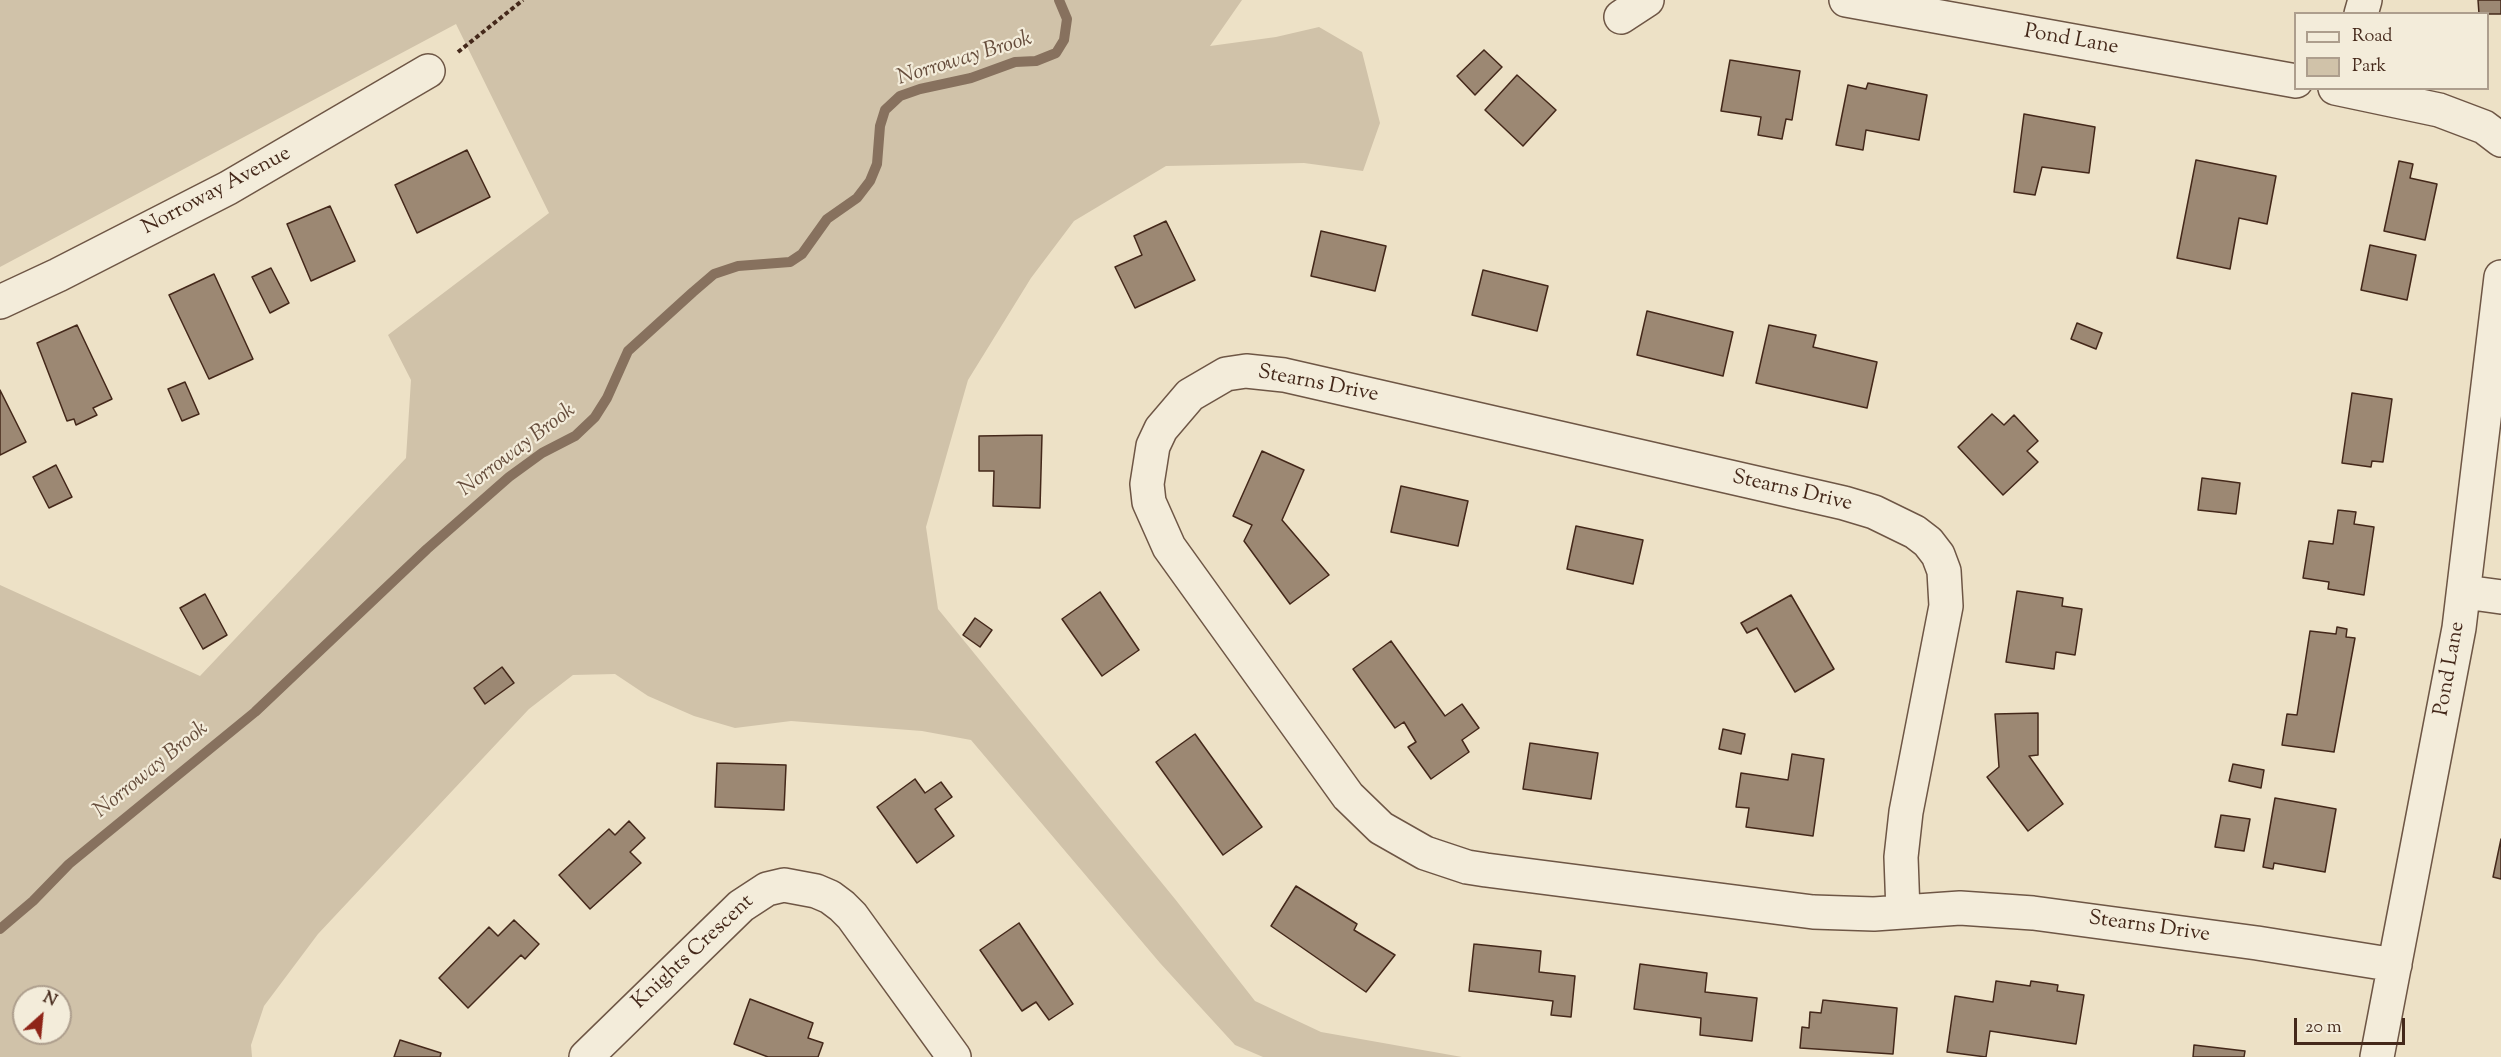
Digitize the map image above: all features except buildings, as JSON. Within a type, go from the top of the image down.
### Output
[{"type":"street","name":"Pond Lane","points":[[1846,0],[2294,81]]},
{"type":"street","name":"Norroway Avenue","points":[[0,302],[228,188],[428,71]]},
{"type":"street","points":[[2347,90],[2439,110],[2484,127],[2501,140]]},
{"type":"street","name":"Pond Lane","points":[[2377,1057],[2465,591],[2501,277]]},
{"type":"street","name":"Stearns Drive","points":[[1903,912],[1901,857],[1906,812],[1946,606],[1944,571],[1938,555],[1928,542],[1915,532],[1874,512],[1844,503],[1284,375],[1246,371],[1226,374],[1190,395],[1161,429],[1153,446],[1147,483],[1149,502],[1169,547],[1347,796],[1381,828],[1425,853],[1467,867],[1486,870],[1813,912],[1856,915],[1903,912],[1960,908],[2033,913],[2234,939],[2394,965]]},
{"type":"street","points":[[2465,591],[2501,597]]},
{"type":"street","name":"Knights Crescent","points":[[586,1057],[741,906],[767,889],[784,885],[816,891],[830,897],[852,916],[954,1057]]},
{"type":"path","points":[[428,71],[454,56],[523,0]]},
{"type":"green space","points":[[0,0],[1242,0],[1210,46],[1276,37],[1319,27],[1362,52],[1380,123],[1363,171],[1304,163],[1166,166],[1074,221],[1031,278],[968,380],[926,527],[938,609],[1175,899],[1255,1001],[1321,1032],[1462,1057],[1263,1057],[1235,1045],[1160,963],[971,740],[922,731],[791,721],[735,728],[694,716],[648,696],[615,674],[573,675],[529,709],[318,934],[264,1006],[251,1045],[252,1057],[0,1057],[0,585],[200,676],[406,458],[411,380],[388,335],[549,213],[456,24],[0,267]]},
{"type":"waterway","name":"Norroway Brook","points":[[0,929],[33,901],[69,864],[255,712],[427,549],[509,477],[542,453],[575,436],[595,417],[607,398],[628,351],[714,274],[738,266],[790,262],[802,254],[827,219],[857,198],[870,181],[877,164],[880,126],[885,110],[900,96],[920,89],[971,78],[1015,62],[1036,61],[1056,53],[1064,40],[1067,19],[1059,0]]}]
